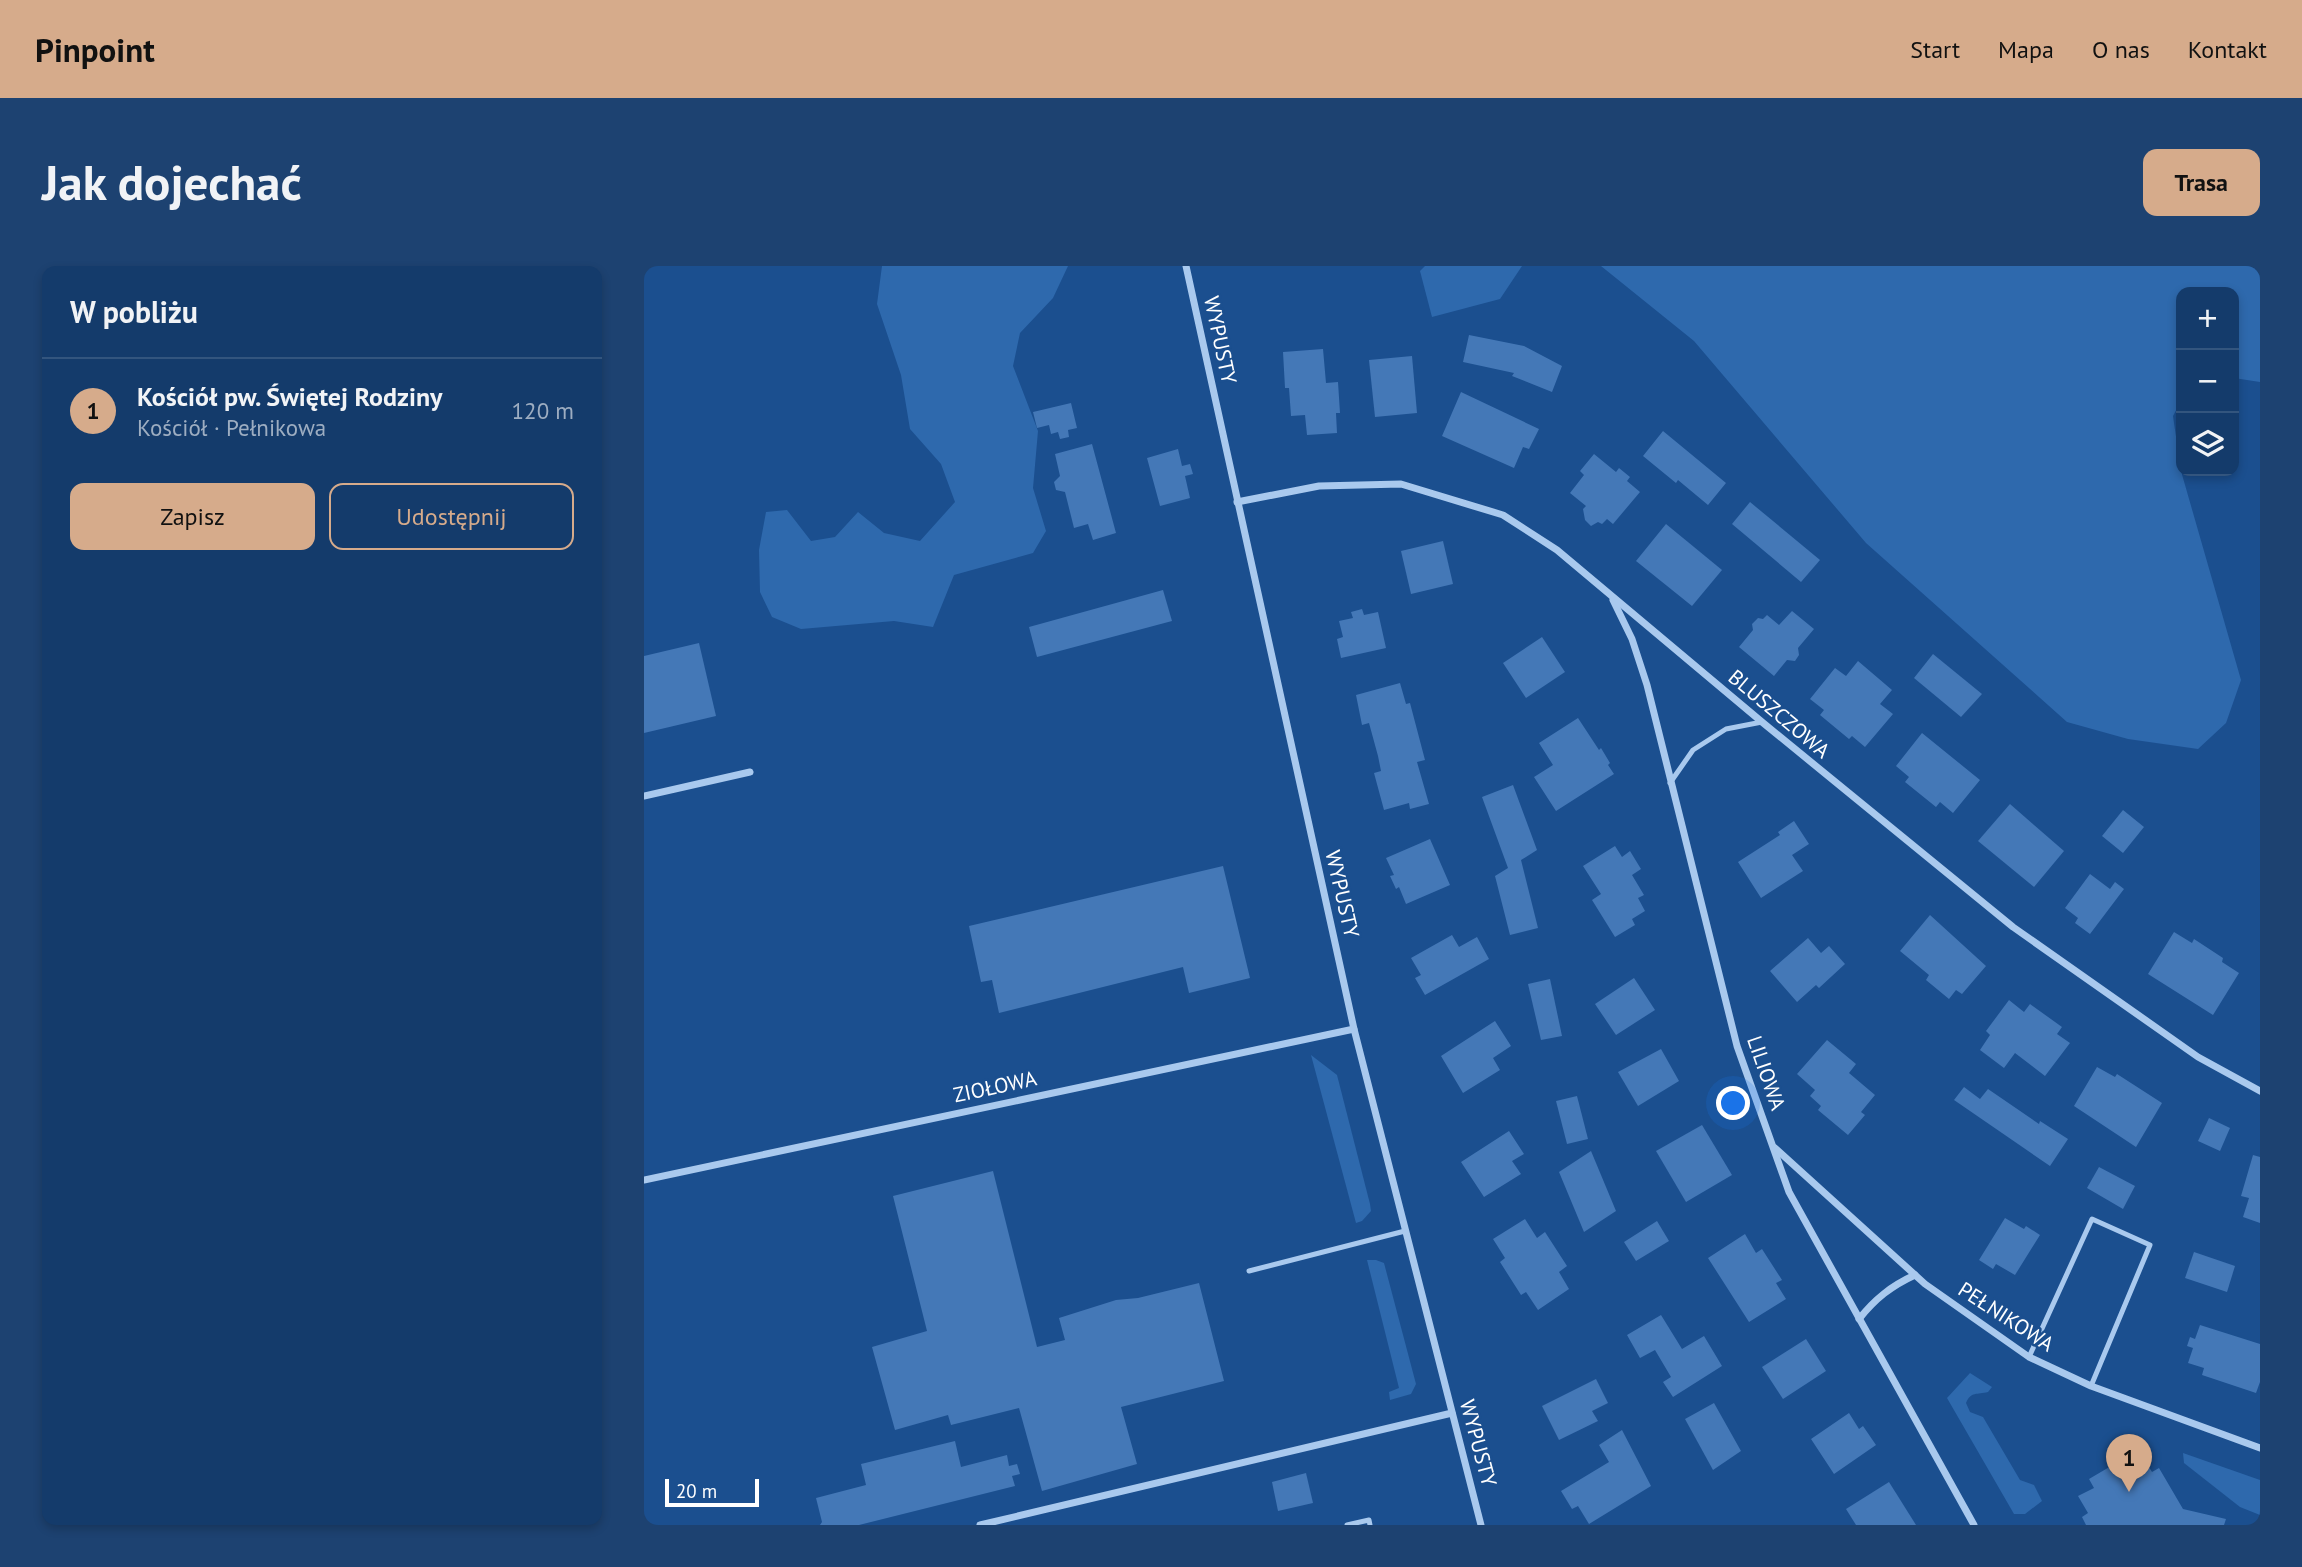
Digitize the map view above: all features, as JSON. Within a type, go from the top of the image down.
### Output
[{"type":"street","name":"WYPUSTY","points":[[1186,266],[1354,1029],[1481,1525]]},
{"type":"street","name":"BLUSZCZOWA","points":[[1237,502],[1319,486],[1401,484],[1503,515],[1557,550],[2013,927],[2197,1057],[2260,1091]]},
{"type":"street","name":"LILIOWA","points":[[1612,598],[1632,639],[1647,685],[1737,1046],[1789,1192],[1974,1525]]},
{"type":"street","points":[[644,796],[750,772]]},
{"type":"street","name":"ZIOŁOWA","points":[[644,1180],[1354,1029]]},
{"type":"street","name":"PEŁNIKOWA","points":[[1774,1148],[1915,1275],[2029,1357],[2091,1386],[2260,1448]]},
{"type":"street","points":[[1859,1319],[1874,1299],[1895,1284],[1915,1275]]},
{"type":"street","points":[[980,1525],[1451,1413]]},
{"type":"lane","points":[[1670,783],[1693,750],[1726,729],[1762,722]]},
{"type":"lane","points":[[2029,1357],[2092,1219],[2150,1245],[2091,1386]]},
{"type":"lane","points":[[1249,1271],[1405,1231]]},
{"type":"lane","points":[[1347,1525],[1369,1520],[1370,1525]]},
{"type":"shaded area","points":[[882,266],[1068,266],[1053,298],[1020,333],[1013,366],[1038,431],[1033,488],[1046,531],[1033,553],[954,575],[933,627],[894,621],[801,629],[772,617],[760,592],[759,550],[766,512],[787,510],[811,541],[835,537],[858,512],[884,533],[920,541],[955,502],[941,464],[910,429],[901,375],[877,304]]},
{"type":"shaded area","points":[[1425,266],[1522,266],[1500,299],[1432,317],[1420,271]]},
{"type":"shaded area","points":[[1601,266],[2260,266],[2260,382],[2239,379],[2239,287],[2176,287],[2176,410],[2173,416],[2176,476],[2182,476],[2241,680],[2226,723],[2198,749],[2128,739],[2067,722],[1866,543],[1694,341]]},
{"type":"shaded area","points":[[1311,1055],[1337,1075],[1371,1211],[1362,1221],[1356,1223]]},
{"type":"shaded area","points":[[1367,1260],[1384,1263],[1416,1384],[1411,1394],[1390,1400],[1389,1392],[1399,1388]]},
{"type":"shaded area","points":[[1970,1373],[1992,1387],[1988,1392],[1970,1397],[1966,1403],[1970,1412],[1983,1417],[2020,1480],[2034,1485],[2042,1501],[2025,1514],[2014,1514],[1947,1398]]},
{"type":"shaded area","points":[[2183,1453],[2260,1480],[2260,1515],[2240,1507],[2184,1463]]},
{"type":"building","points":[[1469,335],[1524,346],[1562,366],[1552,392],[1512,376],[1514,373],[1463,362]]},
{"type":"building","points":[[1323,349],[1326,383],[1338,382],[1340,413],[1336,413],[1337,433],[1307,435],[1305,415],[1291,416],[1289,388],[1285,388],[1283,352]]},
{"type":"building","points":[[1412,356],[1417,413],[1375,417],[1369,360]]},
{"type":"building","points":[[1461,392],[1539,429],[1529,449],[1523,447],[1514,468],[1442,436]]},
{"type":"building","points":[[1071,403],[1077,428],[1068,430],[1069,437],[1060,439],[1058,432],[1051,434],[1049,425],[1037,428],[1033,412]]},
{"type":"building","points":[[1663,431],[1726,483],[1708,505],[1643,456]]},
{"type":"building","points":[[1092,444],[1116,533],[1093,540],[1088,524],[1074,528],[1065,492],[1056,490],[1054,482],[1060,476],[1055,454]]},
{"type":"building","points":[[1178,449],[1182,466],[1190,464],[1193,474],[1185,476],[1190,498],[1160,506],[1147,458]]},
{"type":"building","points":[[1594,454],[1616,472],[1619,468],[1630,477],[1627,481],[1640,492],[1613,524],[1607,519],[1602,524],[1598,522],[1591,526],[1585,520],[1583,509],[1586,506],[1570,493],[1584,475],[1580,471]]},
{"type":"building","points":[[1750,502],[1820,560],[1801,582],[1732,524]]},
{"type":"building","points":[[1666,524],[1722,570],[1692,606],[1636,561]]},
{"type":"building","points":[[1443,541],[1453,584],[1411,594],[1401,551]]},
{"type":"building","points":[[1163,590],[1172,621],[1037,657],[1029,627]]},
{"type":"building","points":[[1362,609],[1364,615],[1378,612],[1386,648],[1341,658],[1337,639],[1343,637],[1339,621],[1353,618],[1351,612]]},
{"type":"building","points":[[1792,611],[1814,629],[1798,648],[1799,655],[1795,661],[1787,660],[1774,676],[1739,647],[1753,630],[1752,624],[1758,618],[1763,619],[1767,615],[1779,625]]},
{"type":"building","points":[[1542,637],[1565,672],[1526,698],[1503,663]]},
{"type":"building","points":[[699,643],[716,716],[644,733],[644,656]]},
{"type":"building","points":[[1933,654],[1982,694],[1961,717],[1914,678]]},
{"type":"building","points":[[1858,661],[1892,690],[1880,704],[1893,714],[1865,747],[1852,736],[1849,739],[1820,715],[1824,710],[1810,699],[1835,668],[1846,676]]},
{"type":"building","points":[[1400,683],[1406,704],[1410,703],[1425,760],[1417,762],[1429,804],[1410,809],[1409,803],[1384,810],[1374,773],[1381,771],[1378,756],[1369,723],[1362,725],[1356,695]]},
{"type":"building","points":[[1578,718],[1599,750],[1601,748],[1614,774],[1556,811],[1534,777],[1553,765],[1539,743]]},
{"type":"building","points":[[1922,733],[1980,780],[1953,813],[1940,802],[1936,807],[1905,782],[1909,777],[1896,766]]},
{"type":"building","points":[[1513,785],[1537,850],[1521,860],[1538,928],[1510,935],[1495,876],[1508,868],[1482,797]]},
{"type":"building","points":[[2010,804],[2064,851],[2034,887],[1978,841]]},
{"type":"building","points":[[2123,810],[2144,827],[2123,853],[2102,836]]},
{"type":"building","points":[[1794,821],[1809,844],[1792,855],[1803,871],[1761,898],[1738,862],[1780,835],[1778,832]]},
{"type":"building","points":[[1430,839],[1450,885],[1406,904],[1399,887],[1396,889],[1390,876],[1394,875],[1386,858]]},
{"type":"building","points":[[1615,846],[1622,857],[1630,851],[1641,869],[1632,875],[1644,895],[1638,898],[1645,911],[1632,919],[1635,925],[1615,937],[1592,900],[1601,894],[1583,866]]},
{"type":"building","points":[[1223,866],[1250,978],[1189,993],[1183,967],[999,1013],[992,980],[981,982],[969,926]]},
{"type":"building","points":[[2090,874],[2110,889],[2115,882],[2124,889],[2090,934],[2075,923],[2078,918],[2065,908]]},
{"type":"building","points":[[1930,915],[1986,966],[1962,994],[1956,990],[1949,999],[1926,980],[1929,975],[1900,951]]},
{"type":"building","points":[[2174,932],[2192,943],[2194,939],[2223,958],[2222,962],[2239,973],[2213,1015],[2148,974]]},
{"type":"building","points":[[1452,935],[1459,947],[1477,937],[1489,959],[1425,995],[1415,978],[1421,975],[1411,958]]},
{"type":"building","points":[[1808,938],[1821,953],[1829,946],[1845,964],[1819,988],[1816,985],[1797,1002],[1770,971]]},
{"type":"building","points":[[1634,978],[1655,1010],[1616,1035],[1595,1004]]},
{"type":"building","points":[[1550,979],[1562,1036],[1541,1040],[1528,984]]},
{"type":"building","points":[[2009,1000],[2024,1012],[2030,1004],[2062,1027],[2057,1034],[2070,1043],[2045,1076],[2015,1053],[2004,1068],[1980,1050],[1990,1035],[1986,1031]]},
{"type":"building","points":[[1495,1021],[1511,1046],[1493,1058],[1500,1070],[1463,1093],[1441,1056]]},
{"type":"building","points":[[1827,1040],[1856,1064],[1849,1073],[1875,1095],[1861,1112],[1865,1115],[1848,1135],[1818,1110],[1821,1106],[1810,1096],[1815,1090],[1797,1074]]},
{"type":"building","points":[[1661,1049],[1679,1081],[1638,1106],[1618,1072]]},
{"type":"building","points":[[2097,1067],[2115,1077],[2117,1074],[2162,1103],[2136,1147],[2074,1106]]},
{"type":"building","points":[[1964,1087],[1980,1099],[1988,1089],[2039,1124],[2040,1121],[2068,1139],[2050,1166],[1954,1100]]},
{"type":"building","points":[[1577,1096],[1588,1139],[1567,1144],[1556,1101]]},
{"type":"building","points":[[2209,1118],[2230,1128],[2220,1151],[2198,1141]]},
{"type":"building","points":[[1702,1125],[1732,1175],[1686,1202],[1656,1151]]},
{"type":"building","points":[[1509,1131],[1524,1154],[1512,1161],[1521,1174],[1484,1197],[1461,1162]]},
{"type":"building","points":[[1591,1151],[1616,1211],[1584,1232],[1559,1172]]},
{"type":"building","points":[[2253,1155],[2260,1157],[2260,1223],[2243,1217],[2249,1198],[2241,1196]]},
{"type":"building","points":[[2099,1167],[2135,1186],[2123,1209],[2087,1188]]},
{"type":"building","points":[[993,1171],[1037,1347],[1065,1340],[1059,1318],[1116,1300],[1138,1298],[1199,1283],[1224,1381],[1121,1407],[1137,1464],[1042,1491],[1019,1408],[951,1425],[948,1415],[895,1430],[872,1347],[927,1331],[893,1196]]},
{"type":"building","points":[[2005,1218],[2040,1235],[2015,1275],[1996,1264],[1993,1269],[1979,1260]]},
{"type":"building","points":[[1525,1219],[1537,1238],[1545,1232],[1567,1266],[1559,1272],[1569,1289],[1538,1310],[1526,1292],[1521,1295],[1500,1262],[1505,1258],[1493,1239]]},
{"type":"building","points":[[1657,1221],[1669,1241],[1636,1261],[1624,1242]]},
{"type":"building","points":[[1745,1234],[1756,1253],[1762,1249],[1782,1280],[1776,1283],[1786,1299],[1749,1322],[1708,1258]]},
{"type":"building","points":[[2194,1252],[2235,1266],[2227,1292],[2185,1278]]},
{"type":"building","points":[[1661,1315],[1682,1349],[1704,1336],[1722,1366],[1673,1397],[1663,1382],[1671,1377],[1655,1350],[1640,1358],[1627,1335]]},
{"type":"building","points":[[2200,1325],[2260,1344],[2260,1382],[2256,1393],[2202,1375],[2204,1368],[2188,1363],[2193,1348],[2187,1346],[2190,1337],[2195,1339]]},
{"type":"building","points":[[1806,1339],[1826,1371],[1783,1399],[1762,1367]]},
{"type":"building","points":[[1596,1379],[1608,1403],[1592,1411],[1598,1421],[1559,1440],[1542,1406]]},
{"type":"building","points":[[1714,1403],[1741,1451],[1713,1470],[1685,1419]]},
{"type":"building","points":[[1849,1413],[1859,1429],[1863,1426],[1876,1445],[1834,1474],[1811,1439]]},
{"type":"building","points":[[1622,1430],[1651,1486],[1589,1524],[1578,1506],[1572,1509],[1561,1491],[1609,1462],[1599,1445]]},
{"type":"building","points":[[955,1441],[961,1467],[1007,1455],[1009,1466],[1017,1464],[1020,1474],[1012,1476],[1015,1486],[859,1525],[820,1525],[822,1522],[816,1498],[866,1485],[861,1464]]},
{"type":"building","points":[[2143,1457],[2152,1472],[2159,1468],[2183,1509],[2226,1519],[2224,1525],[2086,1525],[2082,1517],[2088,1513],[2078,1496],[2094,1488],[2089,1479],[2123,1459],[2128,1466]]},
{"type":"building","points":[[1306,1473],[1313,1503],[1278,1511],[1272,1482]]},
{"type":"building","points":[[1889,1482],[1916,1525],[1856,1525],[1846,1509]]},
{"type":"place","name":"Kościół pw. Świętej Rodziny","points":[[2129,1492]]}]
